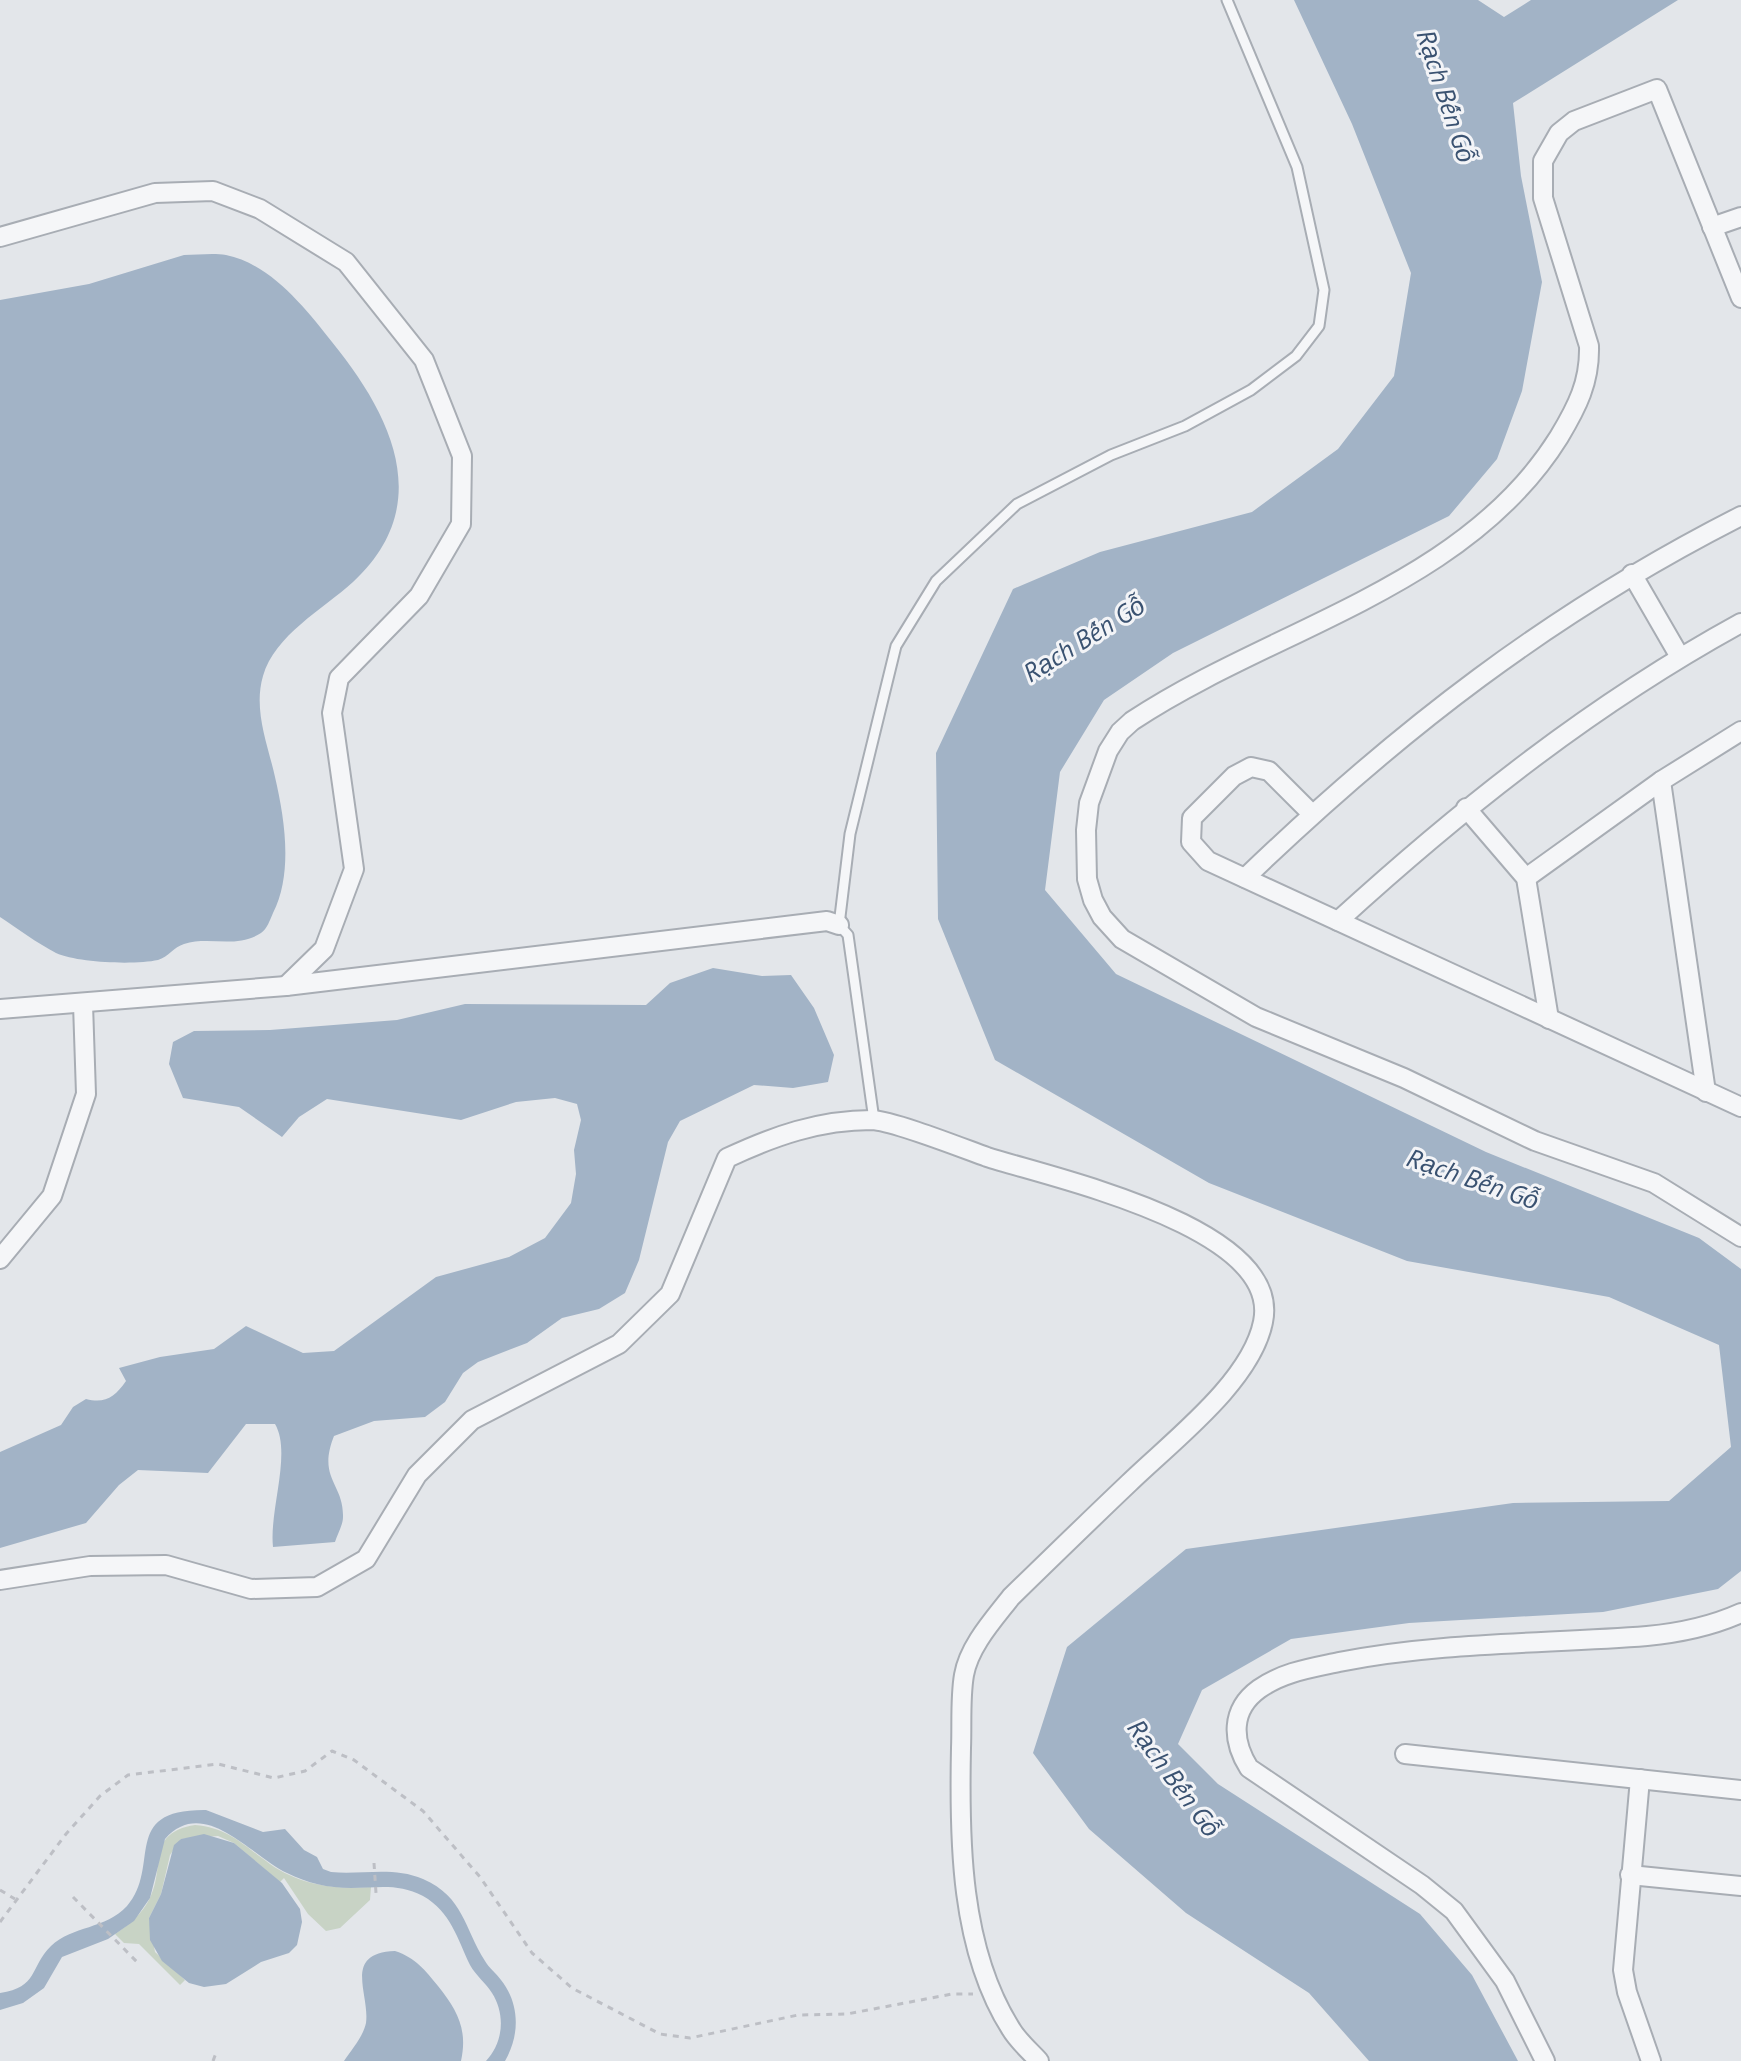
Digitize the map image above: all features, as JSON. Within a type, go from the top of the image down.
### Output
[{"type":"street","points":[[1741,298],[1657,89],[1586,116],[1559,133],[1543,161],[1543,198],[1589,346],[1590,369],[1575,410],[1550,450],[1494,514],[1430,562],[1240,659],[1153,707],[1120,732],[1108,751],[1089,803],[1086,860],[1093,900],[1102,917],[1122,939],[1221,999],[1289,1032],[1404,1078],[1511,1130],[1654,1183],[1741,1237]]},
{"type":"street","points":[[0,237],[155,193],[213,191],[260,209],[346,262],[424,360],[462,456],[461,524],[419,596],[339,678],[332,713],[354,869],[324,949],[286,986]]},
{"type":"street","points":[[1712,227],[1741,217]]},
{"type":"street","points":[[1245,878],[1312,814],[1486,670],[1632,574],[1741,516]]},
{"type":"street","points":[[1632,574],[1680,657]]},
{"type":"street","points":[[1338,921],[1466,808],[1544,749],[1680,657],[1741,623]]},
{"type":"street","points":[[1526,878],[1661,781],[1741,731]]},
{"type":"street","points":[[1312,814],[1269,771],[1251,767],[1234,776],[1192,818],[1189,829],[1197,852],[1245,878],[1741,1107]]},
{"type":"street","points":[[1661,781],[1706,1092]]},
{"type":"street","points":[[1466,808],[1526,878],[1549,1019]]},
{"type":"street","points":[[4,1005],[83,1004],[286,986],[827,921],[839,925]]},
{"type":"street","points":[[0,1259],[52,1196],[86,1094],[83,1004]]},
{"type":"street","points":[[0,1580],[90,1566],[166,1565],[251,1589],[317,1587],[366,1559],[417,1475],[472,1420],[619,1344],[670,1294],[727,1158],[785,1131],[874,1120],[1172,1216],[1224,1247],[1254,1277],[1264,1299],[1263,1324],[1241,1368],[1210,1405],[1011,1597],[983,1632],[964,1673],[960,1809],[967,1889],[980,1955],[994,1994],[1012,2030],[1039,2061]]},
{"type":"street","points":[[1545,2061],[1505,1981],[1454,1911],[1422,1885],[1249,1768],[1238,1751],[1235,1734],[1237,1717],[1256,1691],[1297,1671],[1392,1652],[1650,1636],[1721,1622],[1741,1613]]},
{"type":"street","points":[[1405,1754],[1741,1790]]},
{"type":"street","points":[[1640,1779],[1623,1970],[1627,1992],[1651,2061]]},
{"type":"street","points":[[1630,1875],[1741,1886]]},
{"type":"lane","points":[[874,1120],[848,935],[839,925],[850,834],[896,646],[936,581],[1017,504],[1111,455],[1185,426],[1251,390],[1296,356],[1319,326],[1324,290],[1297,167],[1227,0]]},
{"type":"path","points":[[0,1922],[15,1899],[100,1796],[128,1775],[218,1764],[274,1778],[305,1771],[332,1751],[354,1760],[423,1811],[480,1877],[532,1953],[572,1988],[660,2034],[690,2038],[798,2015],[847,2014],[952,1994],[994,1994]]},
{"type":"path","points":[[374,1863],[376,1893]]},
{"type":"path","points":[[0,1890],[15,1899]]},
{"type":"path","points":[[73,1897],[138,1963]]},
{"type":"path","points":[[213,2061],[216,2053]]},
{"type":"green space","points":[[195,1825],[227,1834],[294,1877],[332,1887],[371,1887],[370,1900],[340,1928],[326,1931],[308,1914],[284,1878],[280,1882],[234,1843],[218,1836],[181,1839],[170,1855],[161,1894],[149,1918],[155,1952],[185,1980],[180,1985],[139,1944],[124,1943],[115,1934],[135,1918],[150,1898],[163,1843],[180,1829]]},
{"type":"water","name":"Rạch Bến Gỗ","points":[[1294,0],[1478,0],[1504,17],[1531,0],[1678,0],[1513,103],[1521,176],[1542,282],[1522,391],[1497,459],[1449,516],[1173,653],[1104,700],[1060,772],[1045,890],[1116,974],[1486,1152],[1699,1238],[1741,1269],[1741,1571],[1718,1589],[1603,1612],[1409,1623],[1291,1639],[1202,1690],[1178,1744],[1218,1784],[1420,1914],[1472,1975],[1518,2061],[1369,2061],[1309,1993],[1186,1913],[1089,1829],[1033,1753],[1067,1647],[1186,1549],[1513,1503],[1669,1501],[1731,1447],[1719,1345],[1609,1297],[1407,1261],[1209,1183],[995,1060],[938,919],[936,753],[1013,589],[1100,552],[1252,512],[1338,449],[1394,376],[1411,273],[1352,124]]},
{"type":"water","points":[[221,254],[242,260],[272,278],[299,302],[354,370],[372,400],[387,430],[396,461],[399,492],[393,522],[378,553],[353,582],[289,636],[269,661],[263,676],[261,714],[279,794],[285,846],[283,881],[267,927],[252,938],[184,944],[165,957],[148,962],[92,961],[56,953],[0,917],[0,300],[89,284],[184,255]]},
{"type":"water","points":[[713,968],[762,976],[791,975],[814,1008],[834,1055],[828,1082],[793,1088],[754,1085],[680,1121],[668,1142],[639,1260],[625,1293],[599,1309],[562,1318],[527,1343],[478,1362],[463,1373],[445,1402],[425,1417],[374,1421],[334,1436],[328,1462],[340,1496],[343,1517],[335,1542],[273,1547],[281,1466],[280,1436],[275,1424],[246,1424],[208,1473],[138,1470],[119,1485],[86,1523],[0,1548],[0,1452],[61,1425],[73,1407],[86,1399],[99,1401],[114,1395],[126,1381],[119,1368],[160,1357],[214,1349],[246,1326],[303,1353],[334,1351],[436,1277],[509,1257],[545,1238],[571,1203],[576,1174],[574,1150],[581,1120],[577,1104],[555,1098],[516,1102],[461,1120],[327,1099],[299,1117],[282,1137],[239,1107],[183,1098],[169,1064],[173,1042],[194,1031],[270,1030],[397,1020],[465,1004],[646,1005],[670,983]]},
{"type":"water","points":[[206,1810],[263,1832],[285,1829],[304,1850],[317,1857],[323,1869],[331,1872],[400,1873],[437,1886],[462,1914],[485,1961],[512,1999],[515,2030],[505,2061],[486,2061],[499,2037],[499,2010],[490,1989],[470,1965],[447,1918],[433,1902],[405,1889],[334,1887],[302,1880],[228,1834],[196,1823],[180,1827],[165,1839],[150,1898],[134,1921],[108,1939],[62,1957],[44,1988],[23,2003],[0,2010],[0,1993],[27,1981],[44,1954],[59,1939],[109,1919],[127,1906],[137,1890],[152,1829],[162,1819],[179,1812]]},
{"type":"water","points":[[204,1834],[234,1843],[282,1883],[300,1909],[302,1922],[297,1945],[289,1953],[261,1962],[226,1984],[204,1987],[189,1983],[162,1961],[150,1940],[149,1918],[161,1894],[174,1845],[181,1839]]},
{"type":"water","points":[[395,1951],[420,1965],[451,2003],[462,2030],[461,2061],[344,2061],[366,2023],[364,1967],[369,1959],[379,1953]]}]
